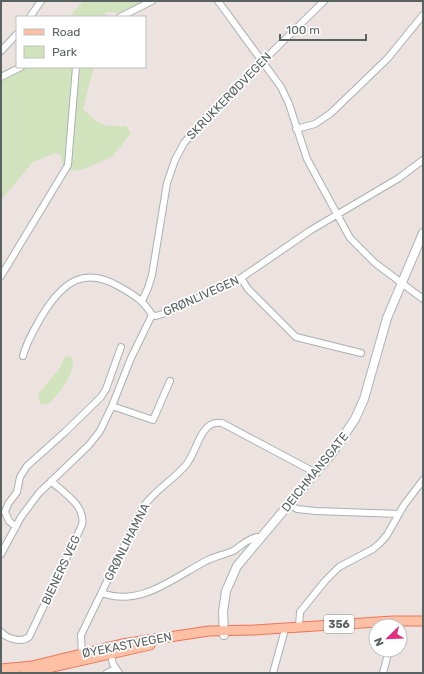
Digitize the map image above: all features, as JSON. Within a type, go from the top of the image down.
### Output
[{"type":"main road","name":"ØYEKASTVEGEN","points":[[25,673],[109,650],[224,633],[386,621],[423,621]]},
{"type":"main road","name":"ØYEKASTVEGEN","points":[[1,669],[32,666],[82,657]]},
{"type":"street","points":[[31,16],[41,1]]},
{"type":"street","points":[[122,16],[152,1]]},
{"type":"street","points":[[218,1],[263,61],[285,95],[307,159],[336,215],[355,245],[375,263],[423,299]]},
{"type":"street","name":"SKRUKKERØDVEGEN","points":[[142,301],[152,275],[167,183],[179,152],[200,124],[324,1]]},
{"type":"street","points":[[296,129],[315,124],[335,109],[383,63],[423,15]]},
{"type":"street","points":[[1,51],[16,35]]},
{"type":"street","points":[[1,77],[19,68]]},
{"type":"street","points":[[1,276],[68,165],[76,68]]},
{"type":"street","name":"GRØNLIVEGEN","points":[[1,554],[15,526],[39,493],[93,440],[100,431],[112,406],[131,358],[152,315],[156,316],[169,312],[242,278],[311,230],[398,178],[423,160]]},
{"type":"street","name":"DEICHMANSGATE","points":[[224,633],[224,602],[231,578],[237,566],[316,473],[342,440],[358,414],[387,318],[423,233]]},
{"type":"street","points":[[23,356],[32,333],[54,297],[62,288],[86,277],[102,278],[114,283],[142,301],[152,315]]},
{"type":"street","points":[[242,278],[248,289],[296,337],[361,353]]},
{"type":"street","points":[[15,526],[9,521],[5,512],[8,504],[17,492],[20,477],[24,470],[101,397],[106,389],[121,347]]},
{"type":"street","points":[[112,406],[153,420],[170,381]]},
{"type":"street","name":"GRØNLIHAMNA","points":[[82,657],[82,635],[149,499],[185,467],[204,430],[216,423],[236,430],[316,473]]},
{"type":"street","points":[[299,627],[300,612],[332,573],[339,567],[373,549],[380,543],[407,500],[423,480]]},
{"type":"street","name":"BIENERS VEG","points":[[1,632],[9,638],[20,640],[29,637],[82,525],[83,518],[79,508],[52,481]]},
{"type":"street","points":[[289,504],[297,509],[316,511],[399,514]]},
{"type":"street","points":[[102,593],[122,597],[143,595],[204,562],[234,550],[252,538],[257,537],[260,539]]},
{"type":"street","points":[[273,673],[284,633]]},
{"type":"street","points":[[106,673],[117,671],[109,650]]},
{"type":"street","points":[[383,673],[387,658]]},
{"type":"green space","points":[[83,1],[145,1],[123,13],[107,12],[104,16],[71,16]]},
{"type":"green space","points":[[16,64],[16,68],[94,68],[83,109],[93,119],[102,124],[126,126],[131,133],[113,156],[76,171],[70,170],[62,164],[61,155],[56,153],[33,162],[1,200],[1,72]]},
{"type":"green space","points":[[69,356],[73,359],[73,365],[69,377],[57,395],[48,404],[41,404],[38,399],[39,393],[59,369],[65,357]]}]
